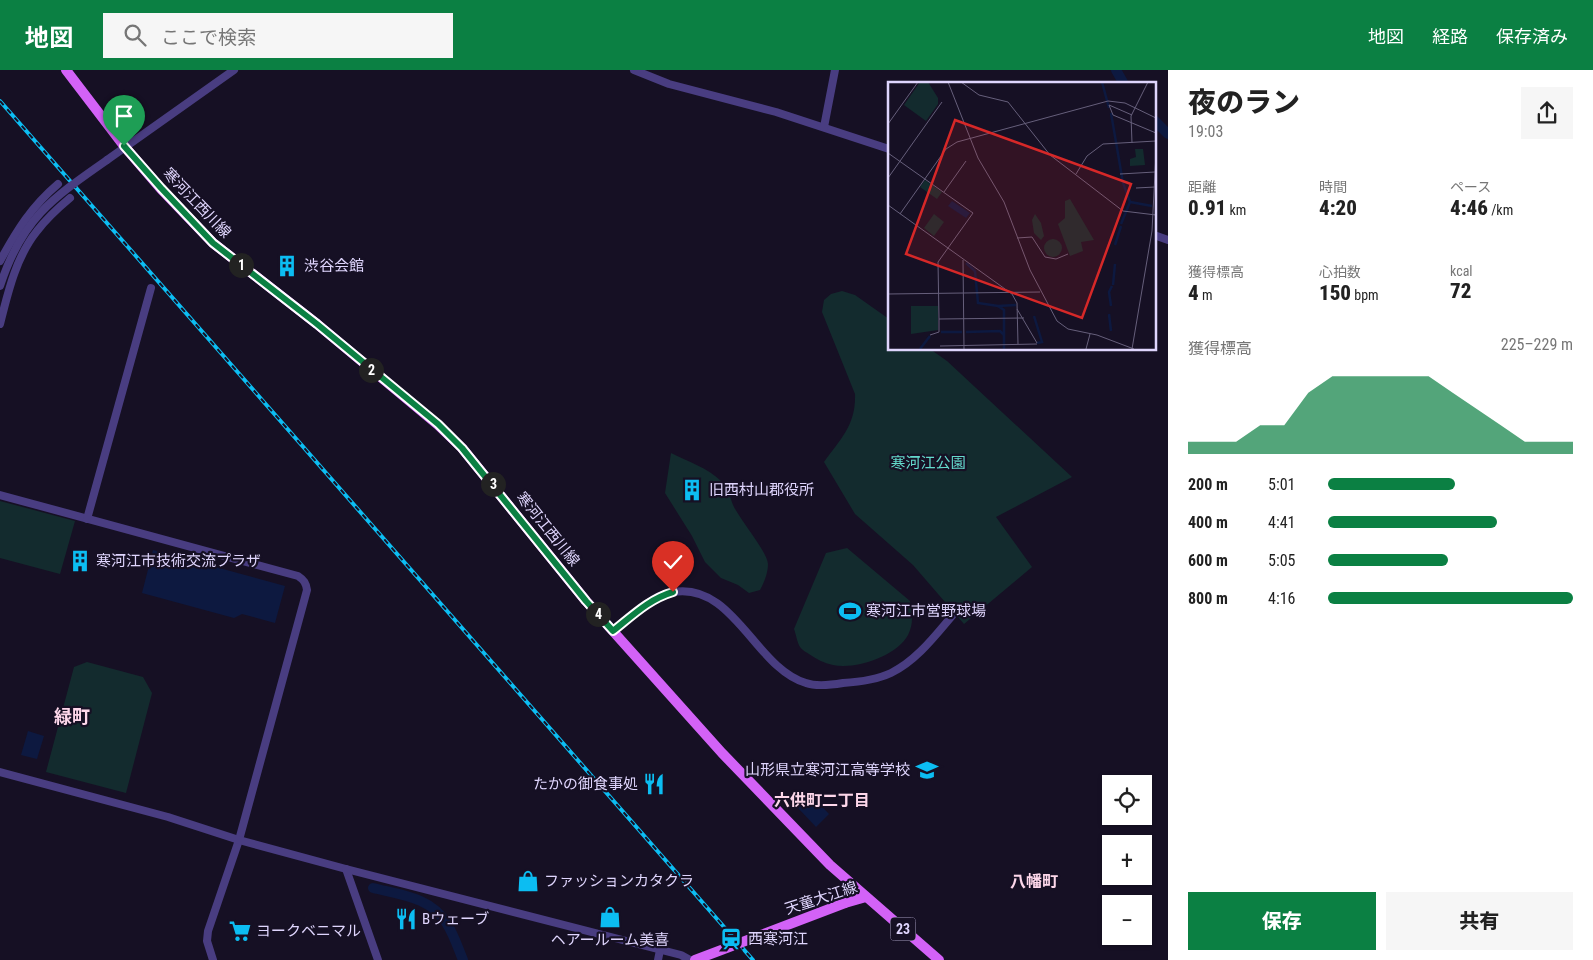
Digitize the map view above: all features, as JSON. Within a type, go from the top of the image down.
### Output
[{"type":"main road","name":"寒河江西川線","points":[[66,70],[124,146],[213,243],[317,324],[438,424],[462,448],[586,601],[758,792],[830,865],[866,897]]},
{"type":"main road","name":"天童大江線","points":[[695,960],[866,897],[939,960]]},
{"type":"street","points":[[0,286],[17,243],[30,224],[60,193],[234,70]]},
{"type":"street","points":[[634,70],[669,84],[776,112],[888,149]]},
{"type":"street","points":[[824,127],[835,70]]},
{"type":"street","points":[[0,261],[19,227],[34,206],[58,184]]},
{"type":"street","points":[[0,324],[16,269],[23,253],[49,217],[70,198]]},
{"type":"street","points":[[1156,236],[1168,240]]},
{"type":"street","points":[[87,519],[151,288]]},
{"type":"street","points":[[0,495],[298,576],[306,584],[307,590],[239,840],[208,931],[207,942],[213,960]]},
{"type":"street","points":[[613,631],[662,595],[683,591],[702,595],[722,607],[785,673],[807,684],[820,685],[873,679],[904,666],[952,616]]},
{"type":"street","points":[[0,772],[168,817],[239,840],[660,950],[690,960]]},
{"type":"street","points":[[346,869],[378,960]]},
{"type":"street","points":[[658,960],[660,950]]},
{"type":"green space","name":"寒河江公園","points":[[842,291],[855,295],[888,318],[888,350],[931,350],[947,361],[1072,477],[996,517],[1032,567],[964,624],[913,565],[855,514],[824,462],[846,431],[855,405],[855,394],[822,312],[824,300],[831,294]]},
{"type":"green space","points":[[671,453],[710,472],[725,486],[736,511],[766,558],[768,564],[767,571],[760,590],[749,593],[738,585],[721,578],[705,562],[692,536],[665,493]]},
{"type":"green space","points":[[0,501],[75,521],[60,574],[0,558]]},
{"type":"green space","points":[[847,548],[910,601],[912,618],[908,635],[903,643],[895,649],[875,660],[842,666],[823,662],[803,650],[799,645],[794,629],[826,553]]},
{"type":"green space","points":[[87,662],[143,677],[152,693],[126,793],[46,772],[74,667]]},
{"type":"water","points":[[153,550],[285,586],[275,623],[242,614],[234,618],[142,593]]},
{"type":"water","points":[[28,731],[44,736],[37,759],[21,755]]},
{"type":"water","points":[[812,796],[829,814],[816,827],[798,808]]},
{"type":"waterway","points":[[1116,70],[1123,82]]},
{"type":"waterway","points":[[1156,122],[1168,134]]},
{"type":"waterway","points":[[373,888],[404,895],[433,908],[449,928],[463,960]]},
{"type":"railway","points":[[0,101],[753,960]]},
{"type":"place","name":"渋谷会館","points":[[287,266]]},
{"type":"place","name":"旧西村山郡役所","points":[[692,490]]},
{"type":"place","name":"寒河江市技術交流プラザ","points":[[80,561]]},
{"type":"place","name":"寒河江市営野球場","points":[[850,611]]},
{"type":"place","name":"山形県立寒河江高等学校","points":[[927,770]]},
{"type":"place","name":"たかの御食事処","points":[[654,784]]},
{"type":"place","name":"ファッションカタクラ","points":[[528,881]]},
{"type":"place","name":"ヘアールーム美喜","points":[[610,917]]},
{"type":"place","name":"Bウェーブ","points":[[406,919]]},
{"type":"place","name":"ヨークベニマル","points":[[240,931]]},
{"type":"place","name":"西寒河江","points":[[731,939]]},
{"type":"district","name":"緑町","points":[[72,716]]},
{"type":"district","name":"六供町二丁目","points":[[822,800]]},
{"type":"district","name":"八幡町","points":[[1034,881]]},
{"type":"route","points":[[124,146],[213,243],[317,324],[438,424],[462,448],[500,492],[586,601],[613,631],[651,602],[662,595],[673,592]]}]
